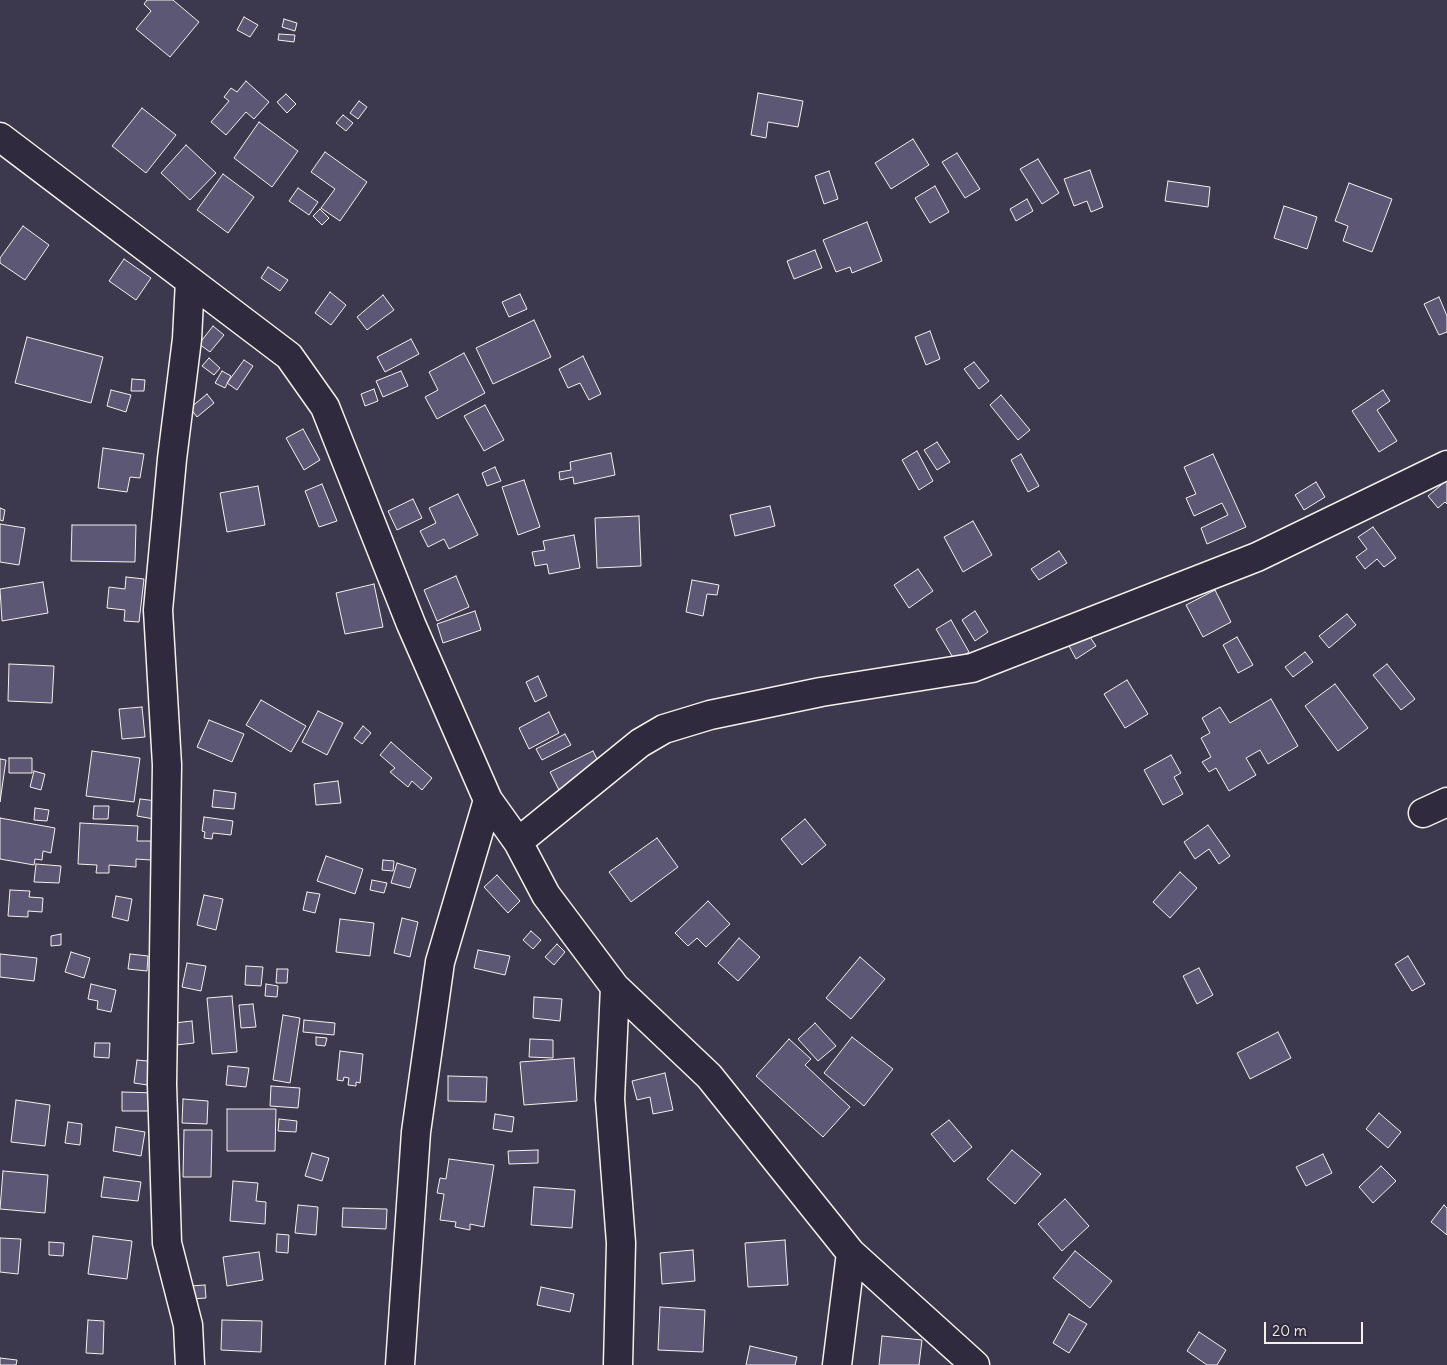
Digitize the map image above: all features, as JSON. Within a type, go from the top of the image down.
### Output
[{"type":"street","points":[[0,137],[289,356],[325,407],[411,624],[488,800],[518,842],[546,895],[615,987],[709,1076],[851,1253],[975,1365]]},
{"type":"street","points":[[190,280],[187,339],[172,459],[158,610],[168,765],[162,1084],[167,1243],[188,1325],[190,1365]]},
{"type":"street","points":[[518,842],[640,743],[664,729],[710,715],[821,692],[972,668],[1257,557],[1447,465]]},
{"type":"street","points":[[400,1365],[416,1132],[440,962],[488,800]]},
{"type":"street","points":[[615,987],[610,1099],[621,1243],[618,1365]]},
{"type":"street","points":[[837,1365],[851,1253]]},
{"type":"building","points":[[147,0],[173,0],[199,22],[170,57],[136,29],[151,11],[144,4]]},
{"type":"building","points":[[244,17],[258,25],[250,37],[237,30]]},
{"type":"building","points":[[284,19],[297,23],[295,31],[282,27]]},
{"type":"building","points":[[279,34],[295,35],[294,42],[278,40]]},
{"type":"building","points":[[246,81],[269,102],[254,119],[246,112],[226,135],[211,122],[229,101],[224,97],[231,88],[237,92]]},
{"type":"building","points":[[758,93],[803,101],[798,127],[768,122],[766,138],[751,135]]},
{"type":"building","points":[[286,94],[296,104],[287,113],[277,102]]},
{"type":"building","points":[[359,101],[367,107],[358,119],[350,113]]},
{"type":"building","points":[[142,108],[176,135],[146,173],[112,146]]},
{"type":"building","points":[[343,115],[353,123],[346,131],[336,123]]},
{"type":"building","points":[[259,122],[298,151],[272,187],[234,158]]},
{"type":"building","points":[[913,139],[929,165],[891,189],[875,163]]},
{"type":"building","points":[[186,145],[216,173],[190,200],[161,173]]},
{"type":"building","points":[[325,152],[367,182],[340,221],[321,208],[335,189],[311,172]]},
{"type":"building","points":[[957,153],[980,189],[965,198],[942,162]]},
{"type":"building","points":[[1038,159],[1059,193],[1042,204],[1020,169]]},
{"type":"building","points":[[1090,170],[1103,207],[1091,212],[1087,201],[1074,206],[1064,179]]},
{"type":"building","points":[[829,171],[838,199],[824,204],[815,176]]},
{"type":"building","points":[[223,174],[254,197],[228,233],[197,210]]},
{"type":"building","points":[[1168,181],[1210,187],[1208,207],[1165,201]]},
{"type":"building","points":[[1349,183],[1392,199],[1372,252],[1343,241],[1348,226],[1335,221]]},
{"type":"building","points":[[935,186],[949,212],[930,223],[915,198]]},
{"type":"building","points":[[298,188],[318,202],[309,215],[289,201]]},
{"type":"building","points":[[1027,199],[1033,211],[1016,221],[1010,209]]},
{"type":"building","points":[[1284,206],[1317,217],[1307,249],[1274,238]]},
{"type":"building","points":[[320,209],[329,218],[322,225],[313,216]]},
{"type":"building","points":[[867,222],[882,261],[852,273],[850,267],[836,272],[823,240]]},
{"type":"building","points":[[23,226],[49,245],[25,280],[0,263],[0,258]]},
{"type":"building","points":[[815,250],[822,268],[794,279],[787,261]]},
{"type":"building","points":[[124,259],[151,278],[136,300],[109,281]]},
{"type":"building","points":[[268,267],[288,280],[280,291],[261,278]]},
{"type":"building","points":[[330,292],[346,305],[331,325],[315,313]]},
{"type":"building","points":[[520,294],[527,309],[509,317],[502,302]]},
{"type":"building","points":[[383,295],[394,310],[367,330],[357,317]]},
{"type":"building","points":[[1439,297],[1447,316],[1447,332],[1439,335],[1424,304]]},
{"type":"building","points":[[534,320],[551,357],[493,384],[476,348]]},
{"type":"building","points":[[213,326],[224,335],[210,352],[199,344]]},
{"type":"building","points":[[930,331],[940,359],[926,365],[915,337]]},
{"type":"building","points":[[27,337],[103,357],[91,403],[15,383]]},
{"type":"building","points":[[411,339],[419,354],[385,372],[377,357]]},
{"type":"building","points":[[464,353],[485,393],[437,419],[425,397],[438,390],[429,372]]},
{"type":"building","points":[[583,356],[601,394],[589,400],[580,383],[568,388],[559,369]]},
{"type":"building","points":[[209,358],[220,368],[214,375],[202,366]]},
{"type":"building","points":[[244,360],[253,366],[237,390],[227,383]]},
{"type":"building","points":[[974,362],[989,381],[979,389],[964,369]]},
{"type":"building","points":[[222,371],[231,376],[225,388],[215,383]]},
{"type":"building","points":[[401,371],[408,386],[383,397],[376,381]]},
{"type":"building","points":[[132,379],[145,380],[144,391],[131,391]]},
{"type":"building","points":[[374,389],[378,401],[365,406],[361,394]]},
{"type":"building","points":[[111,390],[131,395],[126,412],[107,406]]},
{"type":"building","points":[[1383,390],[1390,401],[1377,410],[1397,441],[1379,452],[1352,411]]},
{"type":"building","points":[[207,394],[214,403],[197,417],[190,408]]},
{"type":"building","points":[[1001,395],[1030,430],[1018,440],[990,405]]},
{"type":"building","points":[[485,405],[504,440],[484,451],[464,416]]},
{"type":"building","points":[[303,429],[320,460],[304,470],[286,438]]},
{"type":"building","points":[[937,442],[950,462],[937,470],[924,450]]},
{"type":"building","points":[[103,448],[144,454],[140,478],[130,477],[127,492],[98,488]]},
{"type":"building","points":[[917,451],[933,481],[919,490],[902,460]]},
{"type":"building","points":[[611,453],[615,475],[574,484],[573,477],[560,480],[559,472],[571,470],[570,462]]},
{"type":"building","points":[[1021,454],[1039,486],[1028,492],[1011,460]]},
{"type":"building","points":[[1213,454],[1246,527],[1207,544],[1201,528],[1228,515],[1222,503],[1194,516],[1186,498],[1196,494],[1184,467]]},
{"type":"building","points":[[495,467],[501,481],[487,486],[482,473]]},
{"type":"building","points":[[524,480],[540,527],[518,535],[502,487]]},
{"type":"building","points":[[1447,480],[1447,504],[1445,502],[1438,508],[1428,496]]},
{"type":"building","points":[[1316,482],[1325,497],[1304,510],[1295,495]]},
{"type":"building","points":[[322,484],[337,521],[319,527],[305,491]]},
{"type":"building","points":[[258,486],[265,525],[227,532],[220,493]]},
{"type":"building","points":[[458,494],[478,535],[449,549],[444,539],[428,547],[420,531],[436,523],[429,508]]},
{"type":"building","points":[[413,499],[422,518],[397,530],[388,511]]},
{"type":"building","points":[[770,506],[775,526],[735,536],[730,515]]},
{"type":"building","points":[[0,508],[5,510],[3,521],[0,520]]},
{"type":"building","points":[[639,516],[641,566],[597,568],[595,518]]},
{"type":"building","points":[[973,521],[992,555],[963,572],[944,537]]},
{"type":"building","points":[[0,524],[25,528],[19,565],[0,562]]},
{"type":"building","points":[[72,525],[136,525],[135,562],[71,561]]},
{"type":"building","points":[[1373,527],[1396,558],[1384,567],[1377,559],[1365,569],[1356,557],[1367,549],[1358,537]]},
{"type":"building","points":[[574,535],[580,568],[549,574],[547,564],[535,566],[532,552],[545,550],[543,541]]},
{"type":"building","points":[[1059,551],[1067,563],[1039,580],[1031,569]]},
{"type":"building","points":[[918,569],[933,591],[909,608],[894,585]]},
{"type":"building","points":[[456,576],[469,607],[437,621],[424,590]]},
{"type":"building","points":[[126,577],[144,579],[139,622],[124,621],[125,610],[107,608],[109,587],[125,589]]},
{"type":"building","points":[[692,580],[719,585],[717,595],[707,594],[703,616],[686,612]]},
{"type":"building","points":[[43,582],[48,613],[2,621],[0,589]]},
{"type":"building","points":[[374,584],[383,627],[345,634],[336,593]]},
{"type":"building","points":[[1215,590],[1231,622],[1203,637],[1186,605]]},
{"type":"building","points":[[475,611],[481,630],[443,643],[437,624]]},
{"type":"building","points":[[975,611],[988,632],[975,641],[962,620]]},
{"type":"building","points":[[1347,614],[1356,625],[1329,648],[1319,636]]},
{"type":"building","points":[[951,620],[969,652],[955,661],[936,629]]},
{"type":"building","points":[[1088,634],[1096,646],[1076,659],[1069,646]]},
{"type":"building","points":[[1237,637],[1253,665],[1238,673],[1223,645]]},
{"type":"building","points":[[1305,652],[1313,662],[1293,677],[1285,667]]},
{"type":"building","points":[[9,664],[54,666],[52,703],[8,701]]},
{"type":"building","points":[[1387,664],[1415,699],[1401,710],[1373,675]]},
{"type":"building","points":[[538,676],[547,696],[535,702],[526,682]]},
{"type":"building","points":[[1127,680],[1148,714],[1125,728],[1104,694]]},
{"type":"building","points":[[1335,684],[1368,728],[1338,751],[1305,706]]},
{"type":"building","points":[[1271,699],[1298,746],[1268,764],[1260,750],[1246,758],[1256,775],[1229,791],[1216,768],[1209,772],[1202,762],[1211,757],[1201,738],[1210,733],[1202,718],[1220,707],[1230,723]]},
{"type":"building","points":[[261,700],[306,726],[291,752],[246,725]]},
{"type":"building","points":[[142,707],[145,737],[122,739],[119,709]]},
{"type":"building","points":[[318,711],[343,723],[327,755],[302,742]]},
{"type":"building","points":[[549,712],[559,733],[529,749],[519,728]]},
{"type":"building","points":[[209,720],[244,734],[232,762],[197,747]]},
{"type":"building","points":[[363,726],[371,733],[362,744],[354,738]]},
{"type":"building","points":[[565,734],[571,745],[542,760],[536,749]]},
{"type":"building","points":[[391,742],[432,778],[422,790],[412,781],[408,787],[390,772],[395,768],[380,755]]},
{"type":"building","points":[[92,751],[140,758],[134,802],[86,796]]},
{"type":"building","points":[[593,751],[602,769],[559,790],[550,772]]},
{"type":"building","points":[[1171,755],[1181,773],[1174,777],[1183,794],[1163,805],[1144,770]]},
{"type":"building","points":[[9,758],[32,758],[32,773],[9,773]]},
{"type":"building","points":[[0,759],[6,760],[0,802]]},
{"type":"building","points":[[34,771],[45,774],[41,790],[30,787]]},
{"type":"building","points":[[338,781],[341,803],[316,805],[314,784]]},
{"type":"building","points":[[214,790],[236,793],[234,809],[212,807]]},
{"type":"building","points":[[140,799],[157,801],[154,819],[137,816]]},
{"type":"building","points":[[94,806],[109,806],[108,819],[93,819]]},
{"type":"building","points":[[35,808],[49,810],[47,821],[34,820]]},
{"type":"building","points":[[204,817],[233,821],[231,835],[213,833],[212,839],[204,838],[205,832],[202,831]]},
{"type":"building","points":[[0,818],[55,828],[51,853],[43,851],[42,860],[35,859],[34,865],[0,859]]},
{"type":"building","points":[[805,819],[826,845],[802,865],[781,839]]},
{"type":"building","points":[[80,823],[138,826],[137,841],[151,841],[151,860],[136,859],[136,867],[109,865],[109,873],[96,873],[97,865],[78,864]]},
{"type":"building","points":[[1208,825],[1230,856],[1219,864],[1209,849],[1195,859],[1184,842]]},
{"type":"building","points":[[657,838],[678,867],[631,902],[609,872]]},
{"type":"building","points":[[326,856],[363,869],[355,894],[317,881]]},
{"type":"building","points":[[383,860],[394,861],[393,871],[382,870]]},
{"type":"building","points":[[397,863],[416,869],[410,888],[391,883]]},
{"type":"building","points":[[36,864],[61,866],[59,883],[34,882]]},
{"type":"building","points":[[1180,872],[1197,888],[1170,918],[1153,902]]},
{"type":"building","points":[[497,875],[520,901],[508,913],[484,887]]},
{"type":"building","points":[[372,880],[387,883],[384,893],[370,890]]},
{"type":"building","points":[[10,890],[30,891],[29,897],[43,898],[42,912],[28,911],[28,917],[8,916]]},
{"type":"building","points":[[307,892],[320,894],[315,913],[303,910]]},
{"type":"building","points":[[204,895],[223,899],[216,930],[197,925]]},
{"type":"building","points":[[116,896],[132,899],[128,921],[112,917]]},
{"type":"building","points":[[708,901],[730,924],[706,947],[697,938],[688,946],[675,933]]},
{"type":"building","points":[[402,918],[418,922],[410,957],[394,953]]},
{"type":"building","points":[[340,919],[374,923],[370,956],[336,952]]},
{"type":"building","points":[[531,931],[541,940],[533,949],[523,940]]},
{"type":"building","points":[[61,934],[61,945],[51,946],[51,936]]},
{"type":"building","points":[[739,938],[760,957],[738,981],[718,963]]},
{"type":"building","points":[[557,944],[565,952],[554,965],[545,957]]},
{"type":"building","points":[[478,950],[510,956],[505,975],[474,968]]},
{"type":"building","points":[[71,952],[90,958],[84,978],[65,972]]},
{"type":"building","points":[[0,954],[37,958],[34,981],[0,977]]},
{"type":"building","points":[[130,954],[148,956],[147,971],[128,969]]},
{"type":"building","points":[[1408,956],[1425,984],[1412,991],[1395,964]]},
{"type":"building","points":[[860,957],[885,979],[851,1019],[826,998]]},
{"type":"building","points":[[187,963],[206,966],[201,991],[182,987]]},
{"type":"building","points":[[246,966],[263,967],[261,986],[245,985]]},
{"type":"building","points":[[1199,968],[1213,995],[1197,1004],[1183,976]]},
{"type":"building","points":[[277,969],[288,969],[287,983],[276,983]]},
{"type":"building","points":[[91,984],[116,990],[111,1012],[97,1009],[98,1001],[88,999]]},
{"type":"building","points":[[266,984],[278,986],[277,997],[265,996]]},
{"type":"building","points":[[232,996],[237,1052],[212,1054],[207,998]]},
{"type":"building","points":[[534,997],[562,999],[560,1021],[533,1018]]},
{"type":"building","points":[[253,1004],[256,1027],[241,1028],[239,1005]]},
{"type":"building","points":[[283,1015],[300,1018],[290,1083],[273,1080]]},
{"type":"building","points":[[304,1020],[335,1023],[334,1035],[303,1032]]},
{"type":"building","points":[[192,1021],[194,1043],[176,1045],[174,1023]]},
{"type":"building","points":[[815,1023],[836,1046],[818,1061],[798,1039]]},
{"type":"building","points":[[1278,1032],[1291,1058],[1250,1079],[1237,1053]]},
{"type":"building","points":[[316,1037],[327,1038],[325,1046],[316,1045]]},
{"type":"building","points":[[852,1037],[893,1069],[864,1106],[824,1073]]},
{"type":"building","points":[[530,1039],[553,1040],[553,1058],[529,1057]]},
{"type":"building","points":[[789,1039],[811,1059],[805,1065],[850,1107],[823,1137],[756,1076]]},
{"type":"building","points":[[95,1043],[110,1043],[109,1058],[94,1057]]},
{"type":"building","points":[[340,1051],[363,1054],[360,1083],[356,1082],[356,1086],[348,1085],[349,1078],[344,1077],[343,1081],[337,1080]]},
{"type":"building","points":[[574,1058],[577,1101],[524,1105],[520,1062]]},
{"type":"building","points":[[137,1060],[157,1062],[154,1086],[134,1083]]},
{"type":"building","points":[[228,1066],[249,1068],[246,1087],[226,1085]]},
{"type":"building","points":[[665,1073],[673,1110],[653,1114],[650,1097],[637,1100],[632,1081]]},
{"type":"building","points":[[448,1076],[487,1077],[486,1102],[448,1101]]},
{"type":"building","points":[[271,1086],[300,1088],[298,1108],[270,1106]]},
{"type":"building","points":[[122,1092],[156,1093],[155,1111],[122,1111]]},
{"type":"building","points":[[183,1099],[208,1101],[207,1124],[182,1123]]},
{"type":"building","points":[[16,1100],[50,1105],[45,1146],[11,1142]]},
{"type":"building","points":[[227,1109],[276,1109],[275,1151],[227,1151]]},
{"type":"building","points":[[1379,1113],[1401,1132],[1388,1148],[1366,1129]]},
{"type":"building","points":[[495,1114],[514,1117],[512,1132],[493,1129]]},
{"type":"building","points":[[279,1119],[297,1121],[296,1132],[278,1131]]},
{"type":"building","points":[[949,1120],[972,1147],[954,1162],[931,1134]]},
{"type":"building","points":[[68,1122],[82,1124],[80,1145],[65,1143]]},
{"type":"building","points":[[116,1127],[145,1132],[141,1156],[113,1151]]},
{"type":"building","points":[[184,1130],[212,1130],[211,1177],[183,1177]]},
{"type":"building","points":[[538,1150],[538,1163],[509,1164],[508,1151]]},
{"type":"building","points":[[1012,1150],[1041,1174],[1015,1204],[987,1179]]},
{"type":"building","points":[[312,1153],[329,1158],[322,1181],[305,1176]]},
{"type":"building","points":[[1323,1154],[1332,1173],[1306,1186],[1296,1167]]},
{"type":"building","points":[[449,1159],[494,1165],[484,1227],[470,1224],[470,1230],[455,1227],[456,1222],[440,1220],[444,1194],[437,1193],[440,1178],[446,1179]]},
{"type":"building","points":[[1381,1166],[1396,1181],[1373,1203],[1359,1187]]},
{"type":"building","points":[[3,1171],[48,1175],[45,1213],[0,1209]]},
{"type":"building","points":[[104,1177],[141,1182],[138,1201],[101,1197]]},
{"type":"building","points":[[233,1181],[258,1183],[256,1201],[266,1202],[265,1224],[230,1221]]},
{"type":"building","points":[[534,1187],[575,1190],[572,1228],[531,1225]]},
{"type":"building","points":[[1065,1199],[1089,1226],[1062,1251],[1038,1224]]},
{"type":"building","points":[[298,1205],[318,1207],[316,1235],[295,1233]]},
{"type":"building","points":[[1444,1205],[1447,1208],[1447,1235],[1431,1222]]},
{"type":"building","points":[[343,1208],[387,1209],[386,1229],[342,1227]]},
{"type":"building","points":[[277,1234],[289,1235],[288,1253],[276,1252]]},
{"type":"building","points":[[93,1236],[132,1241],[127,1279],[88,1274]]},
{"type":"building","points":[[0,1238],[21,1239],[18,1274],[0,1272]]},
{"type":"building","points":[[785,1240],[788,1285],[748,1287],[745,1243]]},
{"type":"building","points":[[49,1242],[64,1243],[63,1256],[49,1255]]},
{"type":"building","points":[[693,1250],[695,1281],[662,1284],[660,1253]]},
{"type":"building","points":[[1075,1251],[1112,1281],[1090,1308],[1053,1278]]},
{"type":"building","points":[[259,1252],[263,1280],[227,1286],[223,1257]]},
{"type":"building","points":[[205,1285],[206,1298],[191,1299],[190,1286]]},
{"type":"building","points":[[541,1287],[574,1294],[570,1312],[537,1305]]},
{"type":"building","points":[[660,1307],[705,1310],[703,1352],[658,1350]]},
{"type":"building","points":[[1069,1314],[1087,1324],[1069,1353],[1053,1343]]},
{"type":"building","points":[[88,1320],[104,1321],[103,1354],[86,1353]]},
{"type":"building","points":[[222,1320],[262,1321],[261,1352],[221,1350]]},
{"type":"building","points":[[1199,1332],[1226,1350],[1217,1365],[1207,1365],[1187,1351]]},
{"type":"building","points":[[882,1336],[922,1340],[919,1365],[879,1365]]},
{"type":"building","points":[[750,1346],[797,1357],[795,1365],[746,1365]]},
{"type":"building","points":[[0,1358],[17,1360],[16,1365],[0,1365]]}]
